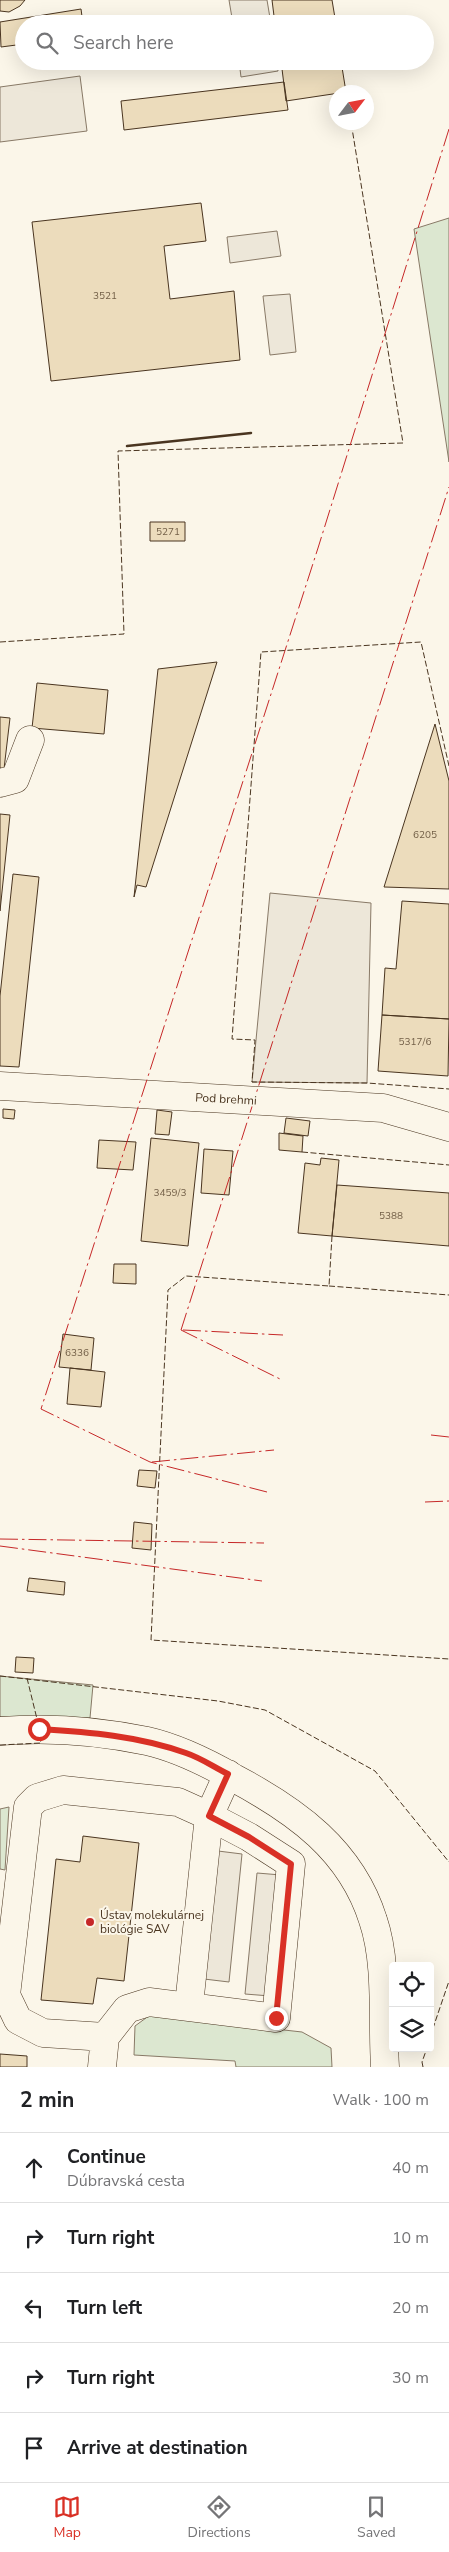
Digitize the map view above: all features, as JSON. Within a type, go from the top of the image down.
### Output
[{"type":"street","points":[[0,783],[16,778],[30,740]]},
{"type":"street","name":"Pod brehmi","points":[[0,1086],[383,1108],[449,1127]]},
{"type":"street","points":[[0,1731],[39,1729],[97,1733],[148,1741],[188,1754],[228,1774],[275,1800],[318,1832],[339,1855],[354,1876],[374,1921],[380,1948],[385,2067]]},
{"type":"street","points":[[189,2006],[209,1816],[228,1774]]},
{"type":"street","points":[[102,2067],[105,2037],[127,2009],[148,2002],[276,2018],[291,1864],[249,1837],[178,1802],[63,1790],[37,1798],[28,1807],[6,1995],[18,2020],[43,2033],[105,2037]]},
{"type":"green space","points":[[449,218],[449,462],[414,229]]},
{"type":"green space","points":[[0,1676],[93,1685],[90,1718],[0,1717]]},
{"type":"green space","points":[[9,1807],[5,1870],[0,1869],[0,1809]]},
{"type":"green space","points":[[150,2015],[302,2032],[331,2048],[332,2067],[236,2067],[235,2061],[134,2055],[135,2026]]},
{"type":"shaded area","points":[[229,0],[267,0],[270,15],[232,15]]},
{"type":"shaded area","points":[[240,70],[278,70],[278,71],[241,77]]},
{"type":"shaded area","points":[[80,76],[87,131],[0,142],[0,87]]},
{"type":"shaded area","points":[[277,231],[281,256],[230,263],[227,237]]},
{"type":"shaded area","points":[[290,294],[296,352],[270,355],[263,296]]},
{"type":"shaded area","points":[[270,893],[371,903],[367,1083],[252,1082]]},
{"type":"shaded area","points":[[218,1851],[242,1854],[229,1982],[204,1979]]},
{"type":"shaded area","points":[[257,1873],[281,1875],[270,1996],[245,1994]]},
{"type":"building","points":[[0,0],[25,0],[20,6],[9,12],[0,11]]},
{"type":"building","points":[[272,0],[332,0],[334,15],[274,15]]},
{"type":"building","points":[[81,9],[82,15],[44,15]]},
{"type":"building","points":[[15,20],[15,45],[1,47],[0,22]]},
{"type":"building","points":[[282,70],[342,70],[345,85],[329,85],[329,95],[286,101]]},
{"type":"building","points":[[284,82],[288,110],[124,130],[121,101]]},
{"type":"building","points":[[201,203],[206,241],[164,246],[170,299],[234,291],[240,360],[51,381],[32,222]]},
{"type":"building","points":[[150,522],[185,522],[185,541],[150,541]]},
{"type":"building","points":[[217,662],[146,887],[137,885],[134,897],[158,669]]},
{"type":"building","points":[[37,683],[108,690],[104,734],[32,728]]},
{"type":"building","points":[[0,717],[10,718],[4,769],[0,768]]},
{"type":"building","points":[[435,724],[449,781],[449,889],[384,887]]},
{"type":"building","points":[[0,814],[10,815],[0,911]]},
{"type":"building","points":[[13,874],[39,877],[19,1067],[0,1066],[0,996]]},
{"type":"building","points":[[402,901],[449,904],[449,1019],[382,1015],[385,968],[396,969]]},
{"type":"building","points":[[382,1015],[449,1019],[448,1076],[378,1071]]},
{"type":"building","points":[[3,1109],[15,1110],[14,1119],[3,1118]]},
{"type":"building","points":[[157,1110],[172,1112],[169,1135],[155,1134]]},
{"type":"building","points":[[286,1118],[310,1121],[308,1136],[284,1133]]},
{"type":"building","points":[[279,1133],[303,1136],[302,1152],[279,1150]]},
{"type":"building","points":[[151,1138],[199,1143],[188,1246],[141,1241]]},
{"type":"building","points":[[99,1140],[136,1142],[133,1170],[97,1168]]},
{"type":"building","points":[[204,1149],[233,1151],[229,1195],[201,1193]]},
{"type":"building","points":[[321,1158],[339,1160],[332,1236],[298,1233],[305,1163],[320,1165]]},
{"type":"building","points":[[337,1185],[449,1193],[449,1246],[332,1236]]},
{"type":"building","points":[[114,1264],[136,1264],[136,1284],[113,1283]]},
{"type":"building","points":[[63,1334],[94,1338],[91,1370],[59,1367]]},
{"type":"building","points":[[70,1368],[105,1372],[101,1407],[67,1404]]},
{"type":"building","points":[[139,1470],[157,1471],[155,1488],[137,1486]]},
{"type":"building","points":[[134,1522],[152,1524],[151,1550],[132,1548]]},
{"type":"building","points":[[29,1578],[65,1582],[64,1595],[27,1591]]},
{"type":"building","points":[[16,1657],[34,1658],[33,1673],[15,1672]]},
{"type":"building","points":[[83,1836],[139,1843],[124,1981],[97,1978],[93,2004],[41,2000],[56,1859],[80,1862]]},
{"type":"building","points":[[0,2054],[27,2056],[27,2067],[0,2067]]},
{"type":"fence","points":[[0,642],[124,634],[118,451],[403,443],[352,130]]},
{"type":"fence","points":[[449,766],[421,642],[261,652],[232,1039],[255,1040],[252,1082],[367,1083],[449,1089]]},
{"type":"fence","points":[[302,1152],[449,1165]]},
{"type":"fence","points":[[332,1236],[329,1286],[186,1276],[168,1290],[151,1640],[449,1659]]},
{"type":"fence","points":[[329,1286],[449,1295]]},
{"type":"fence","points":[[0,1676],[218,1701],[265,1710],[375,1771],[449,1862]]},
{"type":"fence","points":[[27,1678],[37,1719]]},
{"type":"fence","points":[[0,1745],[41,1743],[40,1739]]},
{"type":"fence","points":[[434,2025],[449,1981]]},
{"type":"fence","points":[[423,2067],[422,2062],[426,2052]]},
{"type":"wall","points":[[127,446],[251,433]]},
{"type":"power","points":[[267,1492],[150,1462],[41,1409],[318,548],[449,129]]},
{"type":"power","points":[[181,1330],[449,487]]},
{"type":"power","points":[[181,1330],[280,1379]]},
{"type":"power","points":[[183,1330],[283,1335]]},
{"type":"power","points":[[431,1435],[449,1437]]},
{"type":"power","points":[[152,1462],[274,1450]]},
{"type":"power","points":[[425,1502],[449,1501]]},
{"type":"power","points":[[0,1539],[264,1543]]},
{"type":"power","points":[[0,1546],[262,1581]]},
{"type":"place","name":"Ústav molekulárnej biológie SAV","points":[[90,1922]]},
{"type":"route","points":[[39,1729],[97,1733],[148,1741],[188,1754],[228,1774],[209,1816],[249,1837],[291,1864],[276,2018]]}]
